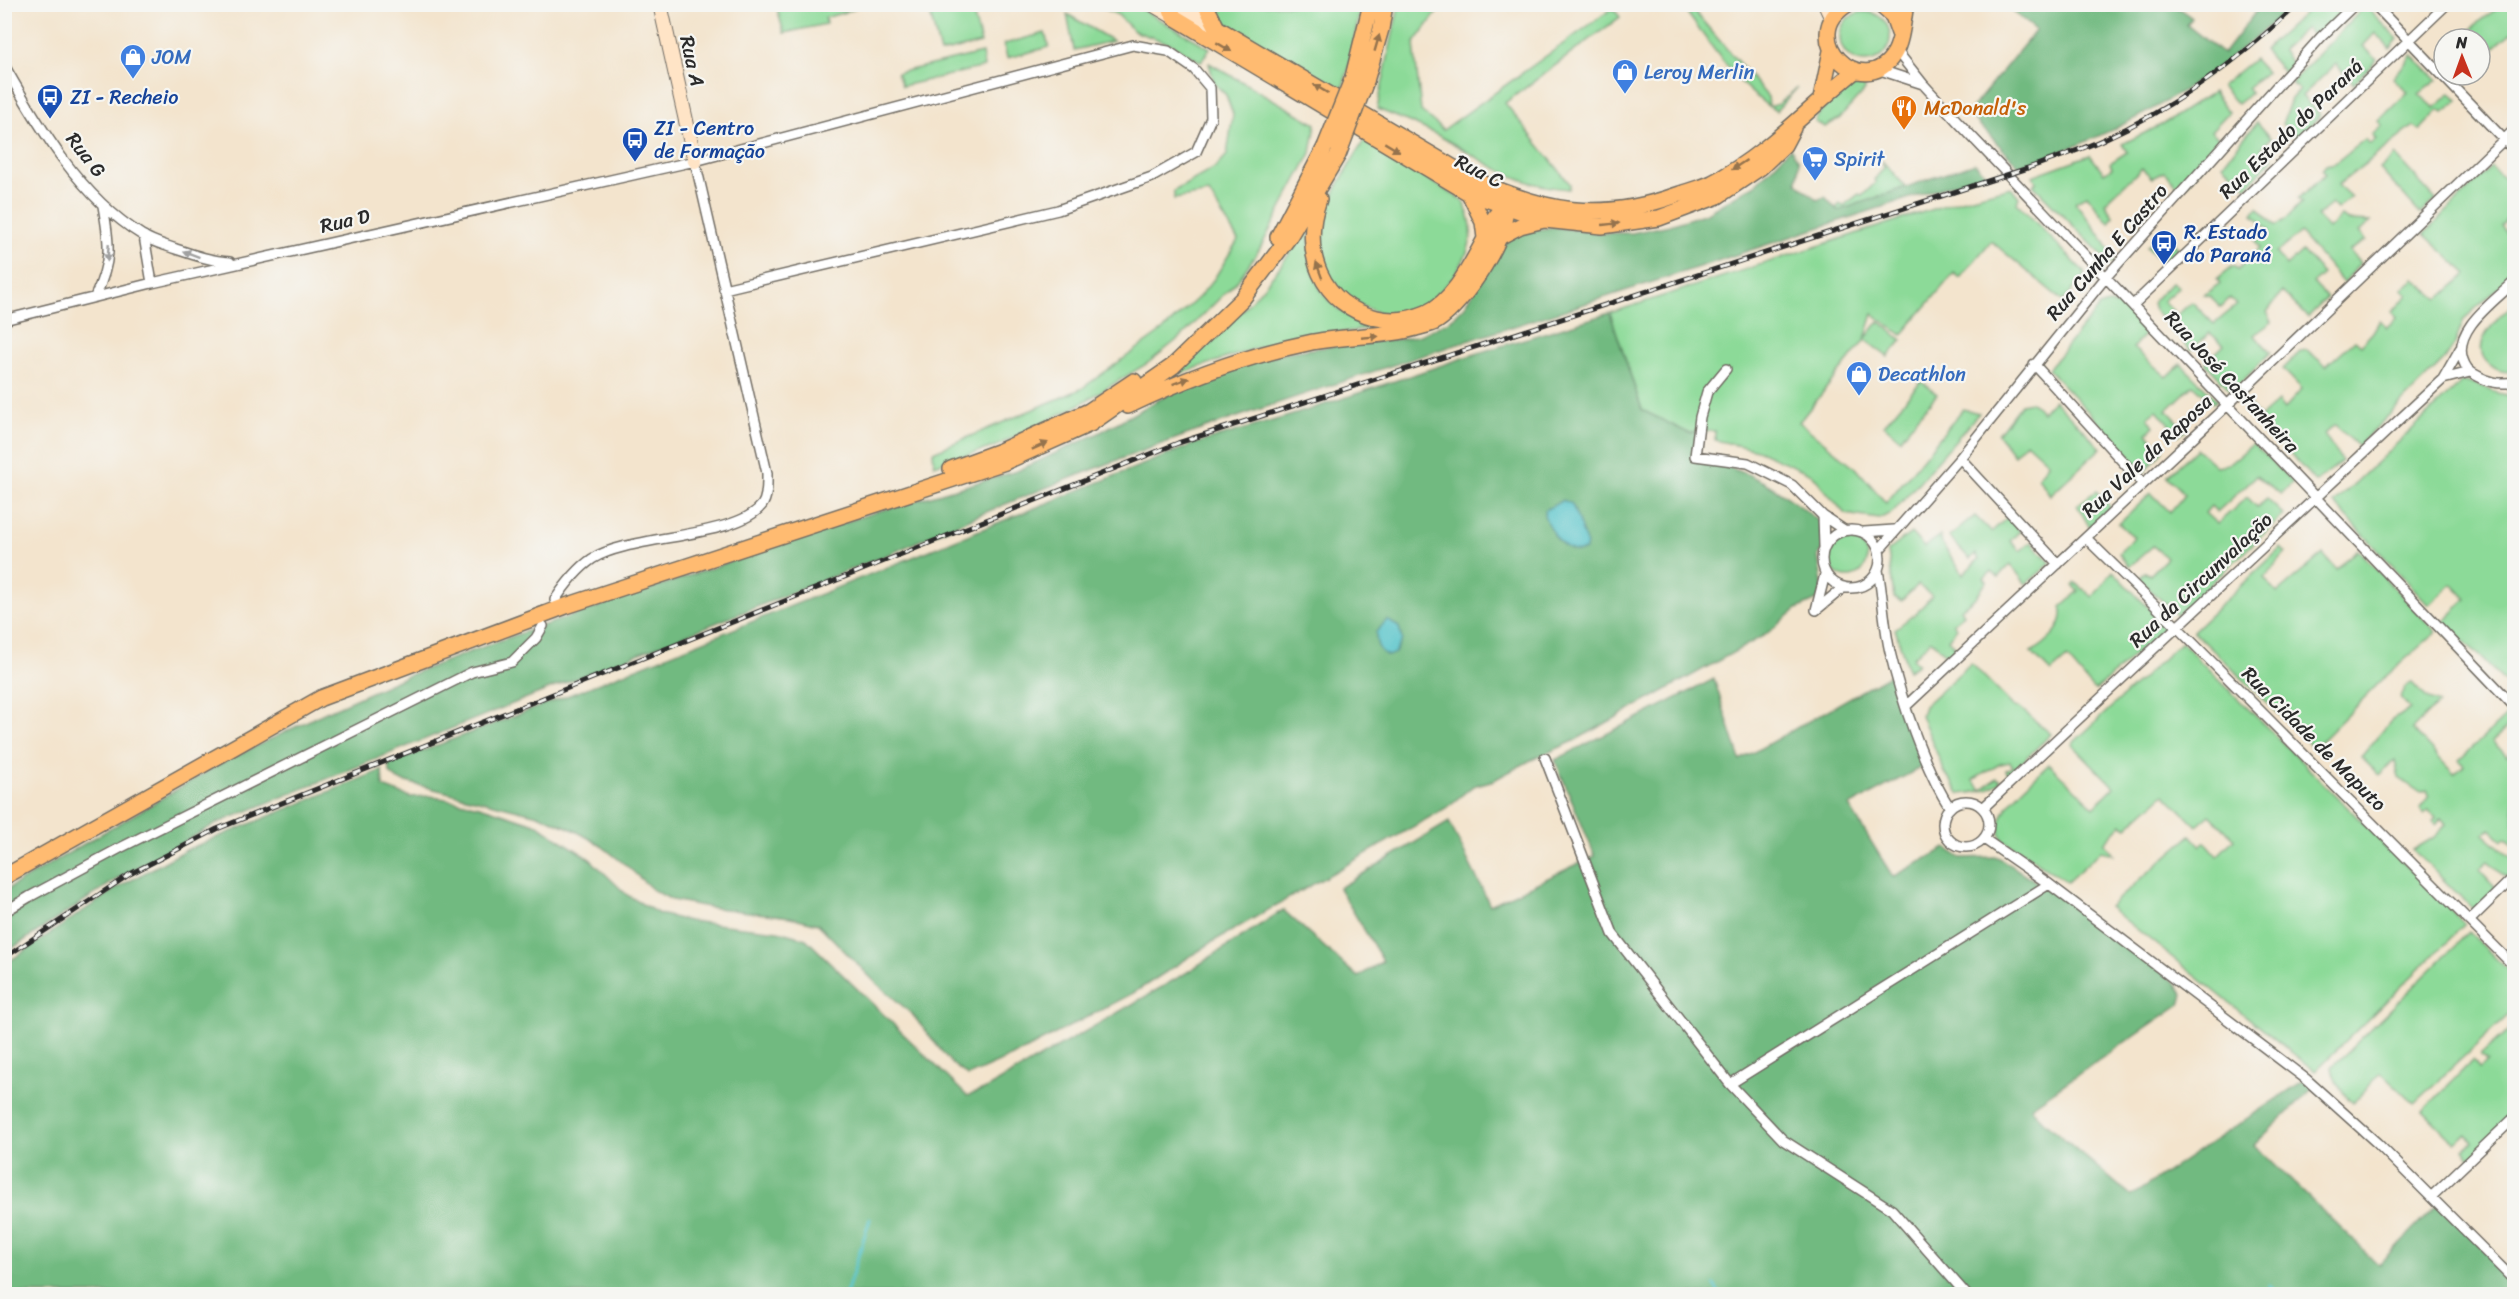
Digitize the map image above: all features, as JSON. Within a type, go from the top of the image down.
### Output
[{"type":"main road","points":[[1205,4],[1217,28]]},
{"type":"main road","points":[[1359,79],[1370,4]]},
{"type":"main road","points":[[1385,4],[1381,29],[1331,151],[1312,221],[1316,263],[1325,285],[1352,311],[1391,321],[1409,319],[1428,312],[1443,302],[1456,287],[1506,219],[1506,207],[1499,191]]},
{"type":"main road","points":[[1821,99],[1831,51],[1828,37],[1832,20],[1848,4]]},
{"type":"main road","points":[[1879,4],[1893,16],[1898,43]]},
{"type":"main road","points":[[1831,51],[1839,62],[1855,70],[1877,69],[1889,61],[1898,43],[1906,4]]},
{"type":"main road","name":"Rua C","points":[[1173,9],[1469,193],[1545,220],[1602,226],[1659,218],[1708,200],[1718,196],[1761,167],[1784,145],[1796,122]]},
{"type":"main road","name":"Rua C","points":[[1217,28],[1471,178],[1499,191],[1554,208],[1599,213],[1654,204],[1712,183],[1755,154],[1796,122],[1855,70]]},
{"type":"main road","points":[[746,546],[1000,451],[1089,411],[1166,359],[1236,293],[1279,235],[1331,151]]},
{"type":"main road","points":[[1090,424],[1173,366],[1244,298],[1289,237],[1326,175]]},
{"type":"main road","points":[[1469,193],[1492,238]]},
{"type":"main road","points":[[1506,207],[1528,207],[1555,213],[1599,213]]},
{"type":"main road","points":[[4,877],[321,698],[566,606],[1005,462],[1172,384],[1245,358],[1311,342],[1395,334],[1436,322],[1467,294],[1492,238],[1520,226],[1545,220]]},
{"type":"street","name":"Rua A","points":[[660,4],[695,161]]},
{"type":"street","name":"Rua C","points":[[1152,4],[1173,9],[1217,28]]},
{"type":"street","points":[[1825,4],[1832,20]]},
{"type":"street","name":"Rua Cunha E Castro","points":[[1879,550],[1894,530],[1960,458],[2106,277],[2321,37],[2355,4]]},
{"type":"street","points":[[2374,4],[2514,150]]},
{"type":"street","name":"Rua Estado do Paraná","points":[[2134,304],[2447,4]]},
{"type":"street","name":"Rua José Castanheira","points":[[1898,43],[1923,84],[2514,706]]},
{"type":"street","name":"Rua D","points":[[4,320],[152,283],[695,161],[1133,45],[1168,51],[1194,69],[1210,88],[1211,118],[1196,152],[1152,177],[1058,210],[724,289]]},
{"type":"street","name":"Rua G","points":[[4,64],[31,112],[103,206]]},
{"type":"street","name":"Rua José Castanheira","points":[[1877,69],[1923,84]]},
{"type":"street","name":"Rua Vale da Raposa","points":[[1906,706],[2228,404],[2514,130]]},
{"type":"street","points":[[555,600],[568,580],[592,559],[619,549],[734,522],[755,512],[763,503],[767,473],[695,161]]},
{"type":"street","points":[[103,206],[144,236],[199,258],[241,263]]},
{"type":"street","points":[[95,297],[105,276],[110,247],[103,206]]},
{"type":"street","points":[[144,236],[152,283]]},
{"type":"street","name":"Rua da Circunvalação","points":[[1983,808],[2443,379],[2460,349],[2465,330],[2514,282]]},
{"type":"street","points":[[2460,349],[2470,372],[2487,381],[2500,384],[2514,382]]},
{"type":"street","points":[[2034,364],[2143,484]]},
{"type":"street","points":[[1726,369],[1707,392],[1700,417],[1695,456],[1748,463],[1792,485],[1823,516],[1844,530]]},
{"type":"street","name":"Rua da Circunvalação","points":[[2443,379],[2470,372]]},
{"type":"street","points":[[1960,458],[2058,564]]},
{"type":"street","points":[[1823,516],[1824,546],[1821,555],[1826,574],[1837,585],[1852,588],[1866,584],[1878,570]]},
{"type":"street","points":[[1824,546],[1836,533],[1844,530],[1862,532],[1894,530]]},
{"type":"street","points":[[1862,532],[1875,542],[1879,550],[1878,570],[1890,651],[1906,706],[1925,756],[1950,808]]},
{"type":"street","name":"Rua Cidade de Maputo","points":[[2086,538],[2514,966]]},
{"type":"street","points":[[1826,574],[1816,610],[1844,587]]},
{"type":"street","points":[[1866,584],[1882,593]]},
{"type":"street","points":[[4,912],[120,848],[461,677],[512,662],[536,638],[543,626]]},
{"type":"street","points":[[1545,758],[1612,934],[1730,1084],[1783,1140],[1892,1210],[1966,1294]]},
{"type":"street","points":[[1963,801],[1970,801],[1983,808],[1989,820],[1988,833],[1984,839],[1964,847],[1951,841],[1946,835],[1943,821],[1950,808],[1963,801]]},
{"type":"street","points":[[1984,839],[2049,884],[2306,1080],[2377,1143],[2514,1280]]},
{"type":"street","points":[[2469,921],[2514,877]]},
{"type":"street","points":[[1730,1084],[2049,884]]},
{"type":"street","points":[[2431,1197],[2514,1118]]},
{"type":"green space","points":[[962,4],[971,5],[981,43],[940,53],[930,13]]},
{"type":"green space","points":[[776,5],[854,5],[855,9],[825,18],[826,24],[784,33]]},
{"type":"green space","points":[[1097,5],[1134,5],[1210,48],[1201,62],[1171,44],[1134,31],[1118,15]]},
{"type":"green space","points":[[1212,5],[1361,5],[1348,71],[1341,92],[1224,22]]},
{"type":"green space","points":[[1399,5],[1437,5],[1438,11],[1414,44],[1421,111],[1443,130],[1613,8],[1620,17],[1505,103],[1570,184],[1569,189],[1550,187],[1517,178],[1433,133],[1377,109]]},
{"type":"green space","points":[[1681,5],[1689,5],[1768,97],[1769,106],[1736,76]]},
{"type":"green space","points":[[2005,5],[2174,5],[2192,18],[2187,25],[2223,54],[2261,5],[2291,5],[2230,58],[2165,102],[2094,138],[2019,166],[1968,113],[2036,30]]},
{"type":"green space","points":[[2313,5],[2352,5],[2315,38],[2306,28],[2282,50],[2293,65],[2285,74],[2264,50]]},
{"type":"green space","points":[[2503,5],[2514,5],[2514,30],[2492,49],[2492,27],[2474,27]]},
{"type":"green space","points":[[2365,6],[2398,39],[2390,49],[2375,33],[2363,46],[2377,59],[2354,84],[2336,64],[2302,96],[2320,115],[2299,138],[2282,124],[2291,99],[2299,90],[2291,83]]},
{"type":"green space","points":[[1865,12],[1883,19],[1890,37],[1883,55],[1865,62],[1847,55],[1840,37],[1847,19]]},
{"type":"green space","points":[[1067,14],[1113,41],[1074,50]]},
{"type":"green space","points":[[1045,33],[1049,47],[1007,58],[1004,44]]},
{"type":"green space","points":[[982,53],[984,67],[902,86],[897,73]]},
{"type":"green space","points":[[2412,55],[2432,75],[2432,84],[2419,94],[2435,108],[2451,93],[2458,101],[2443,113],[2439,110],[2420,130],[2414,126],[2338,185],[2351,197],[2337,209],[2332,204],[2317,216],[2328,229],[2341,216],[2350,221],[2371,222],[2359,232],[2366,240],[2349,251],[2360,263],[2344,284],[2300,233],[2276,253],[2286,266],[2302,251],[2323,274],[2313,283],[2327,298],[2308,317],[2282,292],[2267,312],[2272,322],[2254,335],[2271,352],[2232,392],[2205,363],[2224,345],[2210,333],[2191,350],[2154,310],[2152,303],[2172,282],[2179,287],[2163,301],[2177,315],[2192,302],[2214,324],[2237,305],[2230,298],[2221,307],[2210,296],[2204,295],[2220,283],[2217,279],[2233,266],[2238,269],[2260,248],[2255,241],[2269,230],[2253,214],[2258,207],[2276,226],[2302,202],[2298,199],[2326,174],[2322,170],[2326,165],[2335,163],[2365,139],[2370,144],[2376,139],[2372,135],[2382,126],[2378,121],[2408,92],[2393,78]]},
{"type":"green space","points":[[2254,59],[2266,72],[2247,88],[2251,93],[2237,104],[2221,86]]},
{"type":"green space","points":[[1209,63],[1316,124],[1311,153],[1259,250],[1239,279],[1182,336],[1148,363],[1077,406],[994,447],[934,465],[933,452],[1081,389],[1162,331],[1199,297],[1214,279],[1238,240],[1209,193],[1174,199],[1174,191],[1215,168],[1227,155],[1233,114],[1226,95],[1214,83]]},
{"type":"green space","points":[[1852,85],[1864,85],[1865,90],[1839,119],[1825,127],[1815,122],[1830,100]]},
{"type":"green space","points":[[1797,88],[1776,111],[1770,107],[1778,104]]},
{"type":"green space","points":[[2213,92],[2229,112],[2211,131],[2223,142],[2182,190],[2164,172],[2152,178],[2142,168],[2105,203],[2113,216],[2109,223],[2087,195],[2075,202],[2103,239],[2115,261],[2111,264],[2033,185],[2037,182],[2032,176],[2090,155],[2104,173],[2112,168],[2110,163],[2127,152],[2122,144],[2163,124]]},
{"type":"green space","points":[[2257,122],[2271,138],[2261,148],[2273,158],[2247,187],[2223,164]]},
{"type":"green space","points":[[1364,140],[1462,200],[1470,221],[1469,247],[1454,275],[1431,300],[1418,309],[1404,314],[1391,315],[1378,312],[1353,300],[1333,282],[1320,257],[1319,231],[1323,218],[1335,190]]},
{"type":"green space","points":[[1790,148],[1799,161],[1797,183],[1817,200],[1825,197],[1838,211],[1975,163],[1986,174],[1323,388],[1062,481],[892,553],[218,823],[122,876],[5,953],[4,891],[220,764],[324,713],[407,676],[501,640],[869,514],[1017,471],[1097,434],[1180,388],[1280,353],[1420,335],[1451,320],[1465,306],[1500,249],[1511,238],[1528,231],[1554,227],[1599,233],[1632,233],[1670,225],[1707,213],[1757,183]]},
{"type":"green space","points":[[2395,155],[2436,200],[2420,214],[2380,169]]},
{"type":"green space","points":[[1882,161],[1906,187],[1838,211],[1836,208],[1840,204],[1843,206],[1859,194],[1862,196],[1876,182],[1874,180],[1884,168]]},
{"type":"green space","points":[[2491,167],[2514,188],[2514,212],[2501,226],[2509,235],[2514,231],[2514,274],[2464,319],[2455,344],[2445,359],[2358,446],[2335,425],[2324,434],[2342,461],[2316,482],[2244,405],[2249,404],[2260,417],[2278,401],[2284,409],[2302,389],[2283,369],[2301,351],[2307,350],[2326,366],[2355,340],[2361,345],[2380,320],[2387,327],[2396,318],[2392,312],[2408,295],[2402,289],[2414,279],[2439,299],[2467,274],[2424,234]]},
{"type":"green space","points":[[2011,187],[2019,197],[2017,203],[2084,272],[2085,276],[2063,301],[1991,241],[1960,278],[1954,273],[1902,335],[1873,314],[1865,339],[1879,321],[1902,340],[1888,357],[1865,340],[1799,422],[1857,469],[1886,503],[1963,409],[1979,413],[1893,512],[1879,519],[1845,514],[1812,474],[1757,450],[1715,440],[1715,431],[1688,433],[1642,410],[1610,313],[1964,199]]},
{"type":"green space","points":[[1309,224],[1311,261],[1320,289],[1340,310],[1355,320],[1374,328],[1300,338],[1260,347],[1172,376],[1247,305],[1280,266]]},
{"type":"green space","points":[[2163,233],[2180,250],[2163,263],[2147,247]]},
{"type":"green space","points":[[2514,303],[2514,371],[2504,372],[2489,364],[2481,348],[2488,331]]},
{"type":"green space","points":[[2109,304],[2119,305],[2148,330],[2133,348],[2167,377],[2181,364],[2217,400],[2214,403],[2193,385],[2167,410],[2186,430],[2179,436],[2157,410],[2148,417],[2154,426],[2147,433],[2163,450],[2145,472],[2048,369],[2099,307]]},
{"type":"green space","points":[[1610,313],[1642,410],[1688,433],[1698,432],[1698,460],[1734,469],[1764,482],[1821,523],[1824,546],[1818,556],[1823,590],[1817,600],[1797,609],[1765,635],[1572,742],[1494,780],[1473,786],[1446,808],[1214,941],[1135,992],[1019,1053],[968,1076],[951,1063],[912,1014],[875,982],[818,924],[790,917],[672,900],[653,890],[599,844],[574,830],[542,816],[398,780],[390,773],[388,764],[572,694],[1194,444],[1296,414],[1478,353]]},
{"type":"green space","points":[[1921,381],[1937,394],[1900,439],[1884,425]]},
{"type":"green space","points":[[2462,382],[2476,384],[2506,395],[2514,395],[2514,685],[2511,688],[2444,621],[2466,599],[2452,584],[2429,605],[2334,503]]},
{"type":"green space","points":[[2054,400],[2101,448],[2050,495],[2038,477],[2049,463],[2026,442],[2014,455],[1998,434],[2021,404],[2031,402],[2042,412]]},
{"type":"green space","points":[[2253,444],[2293,482],[2281,494],[2256,476],[2217,512],[2211,506],[2205,513],[2217,524],[2247,497],[2257,507],[2267,499],[2284,515],[2177,615],[2139,579],[2145,572],[2150,575],[2167,558],[2153,546],[2129,567],[2119,553],[2134,537],[2119,524],[2151,493],[2170,512],[2185,494],[2167,476],[2197,449],[2216,466],[2229,464]]},
{"type":"green space","points":[[2096,491],[2110,507],[2090,528],[2077,505]]},
{"type":"green space","points":[[1975,516],[1991,532],[2008,517],[2020,531],[2010,541],[2020,551],[2031,542],[2051,563],[2026,584],[2010,564],[1998,577],[1991,572],[1984,578],[1987,581],[1977,596],[1961,609],[1964,614],[1953,623],[1957,628],[1948,639],[1957,649],[1947,655],[1931,640],[1912,658],[1918,664],[1908,670],[1895,629],[1916,613],[1932,596],[1918,585],[1901,601],[1894,598],[1888,551],[1911,533],[1924,547],[1940,536],[1942,544],[1963,574],[1979,559],[1976,554],[1970,559],[1949,537]]},
{"type":"green space","points":[[1848,539],[1862,544],[1867,558],[1862,572],[1848,577],[1834,572],[1829,558],[1834,544]]},
{"type":"green space","points":[[2281,548],[2286,553],[2264,578],[2277,593],[2323,554],[2336,569],[2358,550],[2436,632],[2383,679],[2314,748],[2193,631]]},
{"type":"green space","points":[[2113,571],[2166,626],[2095,691],[2067,658],[2051,672],[2031,652],[2043,645],[2054,634],[2061,621],[2061,607],[2079,591],[2073,586],[2076,583],[2093,597]]},
{"type":"green space","points":[[2181,642],[2465,924],[2315,1071],[2109,907],[2191,835],[2201,846],[2205,842],[2217,856],[2234,839],[2210,815],[2197,826],[2164,794],[2127,827],[2122,824],[2104,843],[2113,854],[2101,851],[2067,882],[2002,839],[2001,818],[2006,808],[2049,764],[2094,807],[2114,787],[2072,744]]},
{"type":"green space","points":[[1971,663],[2014,707],[2020,708],[2051,734],[2009,775],[2006,770],[2013,767],[2010,762],[2000,764],[1973,780],[1981,790],[1997,778],[2001,781],[1996,785],[1982,791],[1960,794],[1945,773],[1921,715],[1924,706]]},
{"type":"green space","points":[[1893,673],[1924,766],[1849,806],[1893,877],[1946,848],[1961,858],[1998,857],[2063,899],[2176,983],[2183,994],[2180,1004],[2031,1107],[2043,1121],[2131,1196],[2306,1079],[2314,1087],[2254,1145],[2379,1265],[2438,1204],[2514,1279],[2514,1294],[5,1294],[4,965],[117,888],[186,850],[382,770],[383,787],[410,797],[431,796],[480,806],[538,825],[590,859],[627,895],[659,914],[689,921],[778,931],[806,939],[967,1096],[984,1090],[1186,973],[1283,910],[1358,977],[1383,961],[1339,888],[1449,822],[1490,905],[1595,856],[1555,760],[1714,679],[1740,760]]},
{"type":"green space","points":[[2411,682],[2428,699],[2439,703],[2412,729],[2454,774],[2464,766],[2459,760],[2512,711],[2514,712],[2514,724],[2492,741],[2507,756],[2514,750],[2514,846],[2505,838],[2502,841],[2491,829],[2484,834],[2514,860],[2514,872],[2505,877],[2488,861],[2479,869],[2499,891],[2474,910],[2413,850],[2433,838],[2447,824],[2442,818],[2436,825],[2433,821],[2436,817],[2428,810],[2424,814],[2420,808],[2429,796],[2427,791],[2421,793],[2399,778],[2395,760],[2379,775],[2361,757],[2390,722],[2410,709],[2401,698],[2405,688]]},
{"type":"green space","points":[[2469,932],[2514,976],[2514,1010],[2414,1103],[2381,1073],[2353,1103],[2339,1086],[2332,1067]]},
{"type":"green space","points":[[2514,1026],[2514,1118],[2471,1159],[2464,1149],[2473,1142],[2467,1134],[2455,1143],[2423,1111],[2473,1060],[2479,1068],[2488,1062],[2481,1055]]},
{"type":"water","points":[[1563,500],[1572,504],[1587,545],[1585,550],[1571,550],[1559,542],[1544,515],[1545,510]]},
{"type":"water","points":[[1387,620],[1399,627],[1402,640],[1395,653],[1388,656],[1377,644],[1376,636],[1376,632]]},
{"type":"waterway","points":[[846,1294],[870,1219]]},
{"type":"waterway","points":[[1714,1285],[1720,1294]]},
{"type":"waterway","points":[[2269,1285],[2280,1294]]},
{"type":"railway","points":[[4,958],[130,874],[217,829],[1178,443],[2025,169],[2093,144],[2156,113],[2206,81],[2276,25],[2298,4]]},
{"type":"place","name":"JOM","points":[[133,80]]},
{"type":"place","name":"Leroy Merlin","points":[[1625,95]]},
{"type":"place","name":"ZI - Recheio","points":[[50,120]]},
{"type":"place","name":"McDonald's","points":[[1904,131]]},
{"type":"place","name":"ZI - Centro de Formação","points":[[635,163]]},
{"type":"place","name":"Spirit","points":[[1815,182]]},
{"type":"place","name":"R. Estado do Paraná","points":[[2164,266]]},
{"type":"place","name":"Decathlon","points":[[1859,397]]}]
